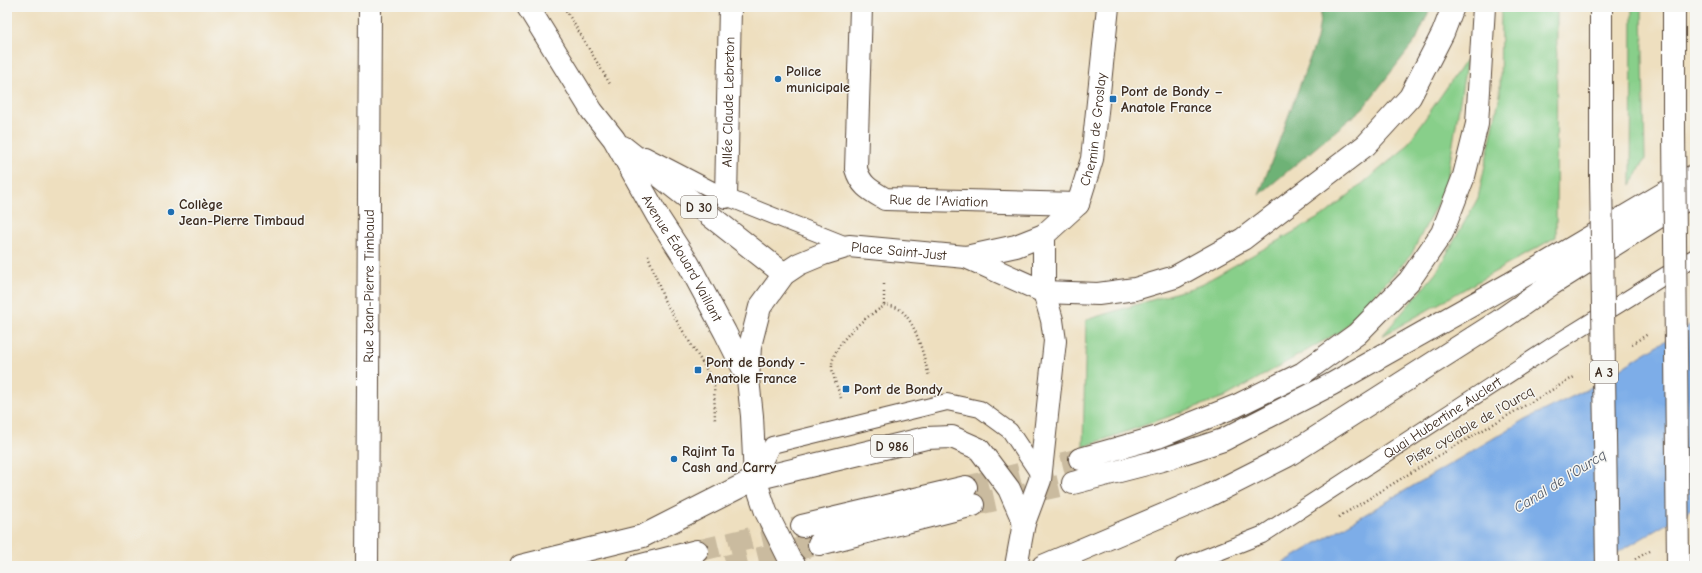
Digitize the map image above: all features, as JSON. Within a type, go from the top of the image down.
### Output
[{"type":"main road","name":"Rue Jean-Pierre Timbaud","points":[[366,566],[370,7]]},
{"type":"main road","name":"Avenue Édouard Vaillant","points":[[528,7],[592,111],[614,139],[658,217],[688,263],[748,379]]},
{"type":"main road","name":"Allée Claude Lebreton","points":[[726,197],[730,7]]},
{"type":"main road","name":"Rue de l'Aviation","points":[[861,7],[856,169],[859,180],[867,188],[885,198],[1078,204]]},
{"type":"main road","name":"Chemin de Groslay","points":[[966,257],[1016,246],[1044,235],[1078,204],[1092,159],[1108,7]]},
{"type":"main road","points":[[1044,292],[1098,294],[1135,289],[1175,277],[1243,239],[1366,146],[1410,97],[1443,33],[1453,7]]},
{"type":"main road","points":[[1080,459],[1158,437],[1236,406],[1303,373],[1357,334],[1408,281],[1442,233],[1464,176],[1477,124],[1484,7]]},
{"type":"main road","name":"A 3","points":[[1601,7],[1601,178],[1607,566]]},
{"type":"main road","points":[[1674,7],[1678,566]]},
{"type":"main road","name":"Avenue Édouard Vaillant","points":[[614,139],[784,274]]},
{"type":"main road","points":[[1073,482],[1162,460],[1223,440],[1332,384],[1543,265],[1695,175]]},
{"type":"main road","points":[[1043,566],[1208,496],[1287,456],[1499,320],[1552,284],[1695,194]]},
{"type":"main road","points":[[1016,566],[1024,523],[1040,476],[1054,342],[1052,320],[1044,292],[1044,235]]},
{"type":"main road","name":"Place Saint-Just","points":[[795,566],[790,560],[766,512],[756,479],[748,379],[750,346],[760,307],[784,274],[799,264],[823,254],[849,246],[966,257],[1044,292]]},
{"type":"main road","name":"D 986","points":[[521,566],[643,536],[756,479],[926,438],[952,437],[980,449],[1009,489],[1024,523]]},
{"type":"main road","points":[[802,526],[970,496],[819,544]]},
{"type":"main road","points":[[638,566],[697,551]]},
{"type":"lane","points":[[614,139],[726,197],[849,246]]},
{"type":"lane","name":"Quai Hubertine Auclert","points":[[1184,566],[1262,535],[1555,344],[1695,257]]},
{"type":"lane","points":[[756,479],[772,445],[947,402],[980,409],[1010,431],[1040,476]]},
{"type":"path","points":[[841,398],[832,365],[837,351],[848,335],[862,320],[883,307],[884,281]]},
{"type":"path","points":[[884,305],[898,309],[909,321],[920,342],[930,376]]},
{"type":"path","points":[[1630,345],[1651,333]]},
{"type":"path","name":"Piste cyclable de l'Ourcq","points":[[1337,518],[1438,456],[1582,373]]},
{"type":"green space","points":[[1322,7],[1431,7],[1416,40],[1363,108],[1259,195],[1317,39]]},
{"type":"green space","points":[[1501,7],[1557,7],[1556,237],[1382,336],[1436,273],[1478,198],[1500,95]]},
{"type":"green space","points":[[1632,7],[1642,7],[1645,159],[1631,185]]},
{"type":"green space","points":[[1467,58],[1446,186],[1411,255],[1341,331],[1227,396],[1083,447],[1086,320],[1198,286],[1327,213],[1404,149]]},
{"type":"water","name":"Canal de l'Ourcq","points":[[1695,322],[1695,507],[1595,566],[1278,566],[1526,419],[1588,389]]},
{"type":"tunnel","points":[[966,487],[1080,459]]},
{"type":"tunnel","points":[[973,505],[1073,483]]},
{"type":"tunnel","points":[[697,551],[802,526]]},
{"type":"tunnel","points":[[726,566],[819,544]]},
{"type":"place","name":"Police municipale","points":[[778,79]]},
{"type":"place","name":"Pont de Bondy – Anatole France","points":[[1113,99]]},
{"type":"place","name":"Collège Jean-Pierre Timbaud","points":[[171,212]]},
{"type":"place","name":"Pont de Bondy - Anatole France","points":[[698,370]]},
{"type":"place","name":"Pont de Bondy","points":[[846,389]]},
{"type":"place","name":"Rajint Ta Cash and Carry","points":[[674,459]]}]
